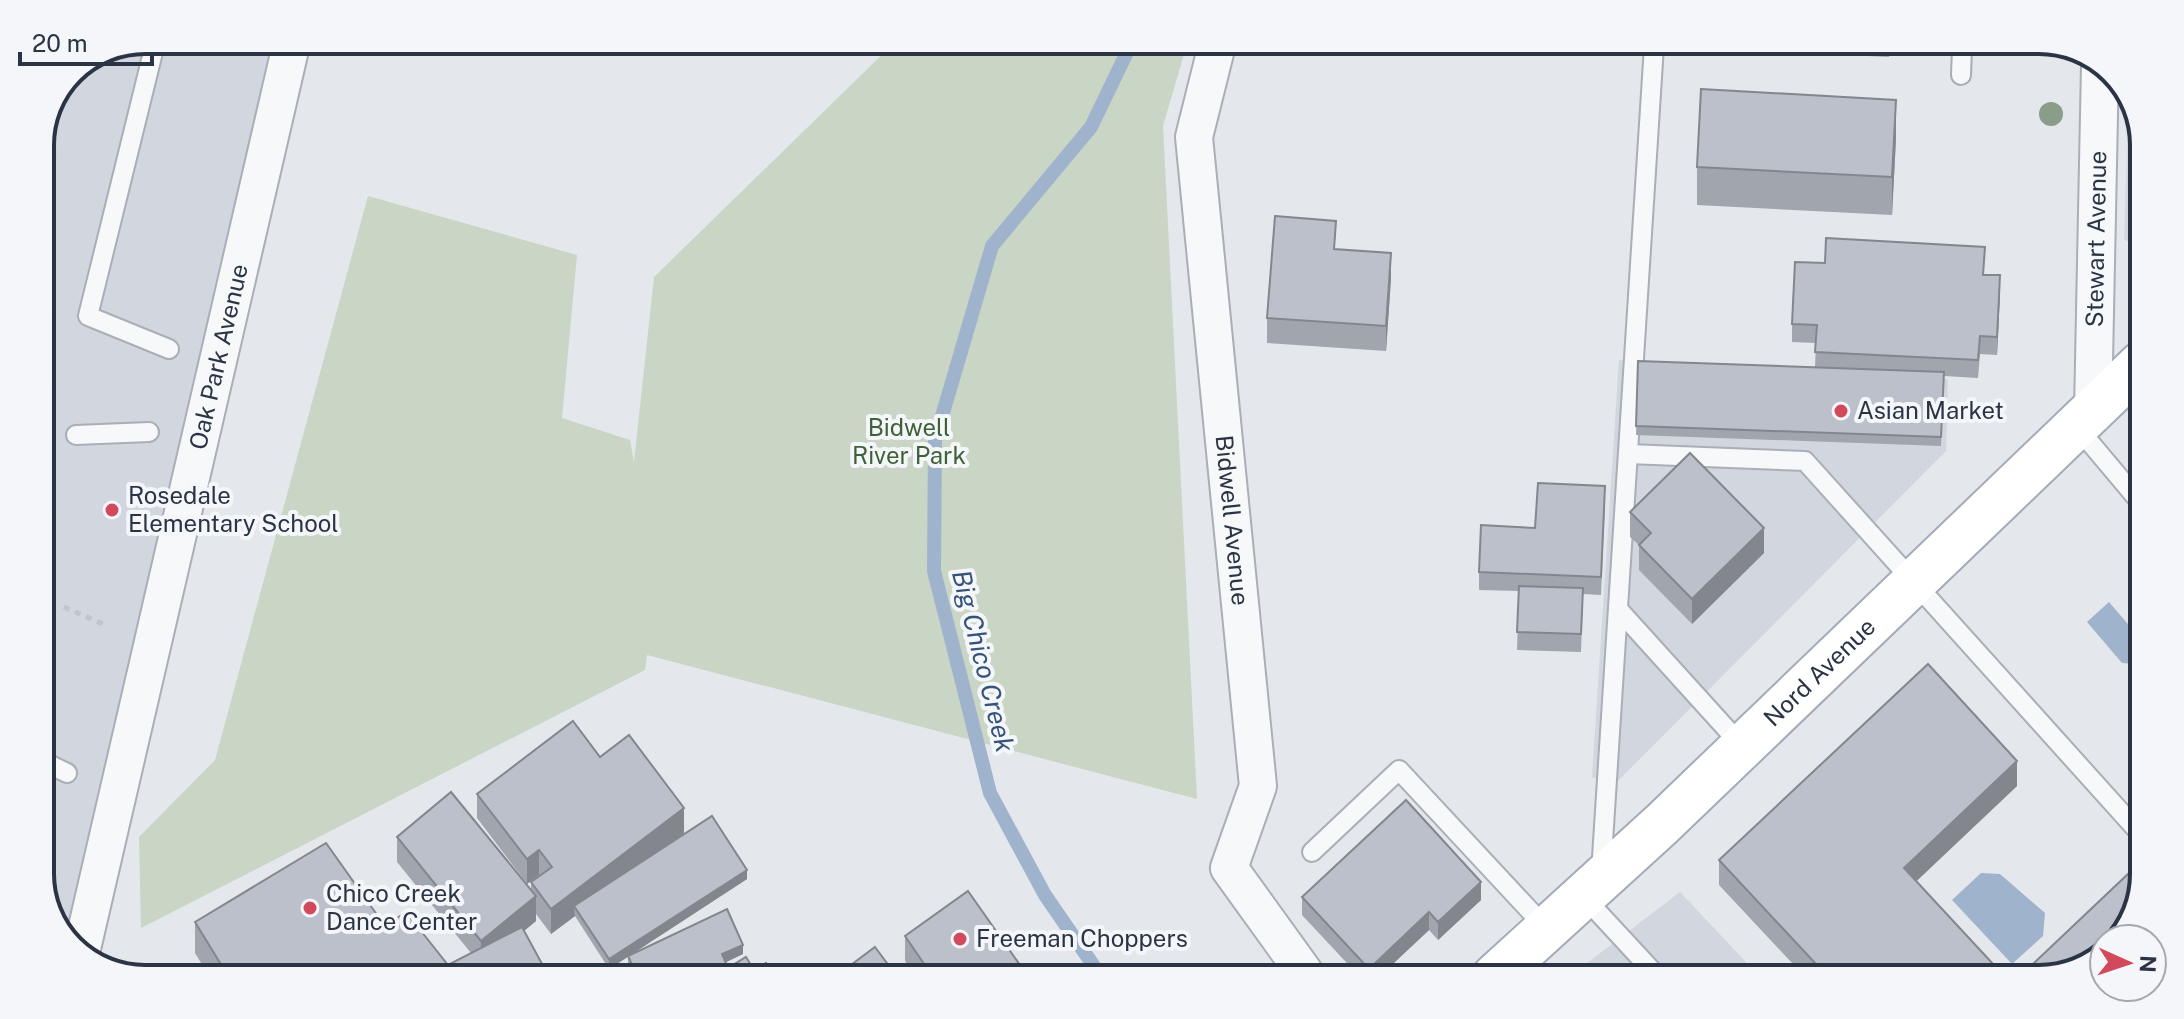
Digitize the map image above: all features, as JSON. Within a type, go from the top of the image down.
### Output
[{"type":"main road","name":"Nord Avenue","points":[[1507,965],[1742,747],[2130,375]]},
{"type":"street","name":"Oak Park Avenue","points":[[84,941],[289,54]]},
{"type":"street","name":"Bidwell Avenue","points":[[1215,54],[1194,137],[1258,786],[1229,868],[1299,965]]},
{"type":"street","name":"Stewart Avenue","points":[[2085,419],[2099,78]]},
{"type":"lane","points":[[153,54],[88,316],[169,349]]},
{"type":"lane","points":[[1649,965],[1592,888],[1618,609],[1653,54]]},
{"type":"lane","points":[[1961,75],[1962,54]]},
{"type":"lane","points":[[2085,419],[2130,487]]},
{"type":"lane","points":[[76,435],[149,432]]},
{"type":"lane","points":[[1628,454],[1805,461],[2130,822]]},
{"type":"lane","points":[[1618,609],[1742,747]]},
{"type":"lane","points":[[54,767],[67,773]]},
{"type":"lane","points":[[1312,852],[1399,770],[1547,929]]},
{"type":"path","points":[[64,607],[103,624]]},
{"type":"shaded area","name":"Rosedale Elementary School","points":[[289,54],[84,941],[61,909],[54,880],[54,139],[57,122],[63,105],[85,77],[110,61],[127,56]]},
{"type":"shaded area","points":[[2128,127],[2130,243],[2124,239]]},
{"type":"shaded area","points":[[1619,360],[1948,379],[1946,451],[1614,785],[1592,777]]},
{"type":"shaded area","points":[[1680,892],[1749,965],[1585,965]]},
{"type":"green space","name":"Bidwell River Park","points":[[883,54],[1184,54],[1163,126],[1197,799],[647,655],[645,670],[141,928],[139,837],[215,760],[368,196],[577,255],[562,418],[630,440],[634,462],[654,277]]},
{"type":"green space","points":[[56,129],[57,159],[54,159]]},
{"type":"water","points":[[2109,602],[2130,626],[2130,664],[2122,663],[2087,622]]},
{"type":"water","points":[[1981,873],[2000,874],[2045,913],[2043,936],[2012,964],[1952,900]]},
{"type":"building","points":[[1701,89],[1896,100],[1892,177],[1697,167]]},
{"type":"building","points":[[1275,216],[1336,221],[1334,249],[1391,253],[1386,326],[1267,318]]},
{"type":"building","points":[[1826,238],[1985,247],[1983,275],[2000,275],[1997,337],[1980,336],[1978,360],[1815,352],[1817,325],[1792,324],[1795,262],[1825,263]]},
{"type":"building","points":[[1638,361],[1944,372],[1941,437],[1636,426]]},
{"type":"building","points":[[1690,453],[1764,528],[1692,599],[1639,545],[1651,533],[1630,512]]},
{"type":"building","points":[[1538,483],[1605,486],[1601,577],[1479,572],[1481,525],[1535,528]]},
{"type":"building","points":[[1519,586],[1583,588],[1581,634],[1517,632]]},
{"type":"building","points":[[1928,664],[2017,761],[1904,868],[1994,965],[1817,965],[1719,860]]},
{"type":"building","points":[[573,721],[600,757],[629,735],[684,808],[551,909],[531,882],[552,867],[539,850],[527,859],[477,794]]},
{"type":"building","points":[[451,792],[536,896],[481,941],[397,837]]},
{"type":"building","points":[[1406,800],[1481,882],[1438,922],[1429,912],[1373,965],[1365,965],[1302,897]]},
{"type":"building","points":[[712,816],[747,870],[609,959],[574,906]]},
{"type":"building","points":[[326,843],[385,926],[406,912],[448,965],[221,965],[195,922]]},
{"type":"building","points":[[2128,874],[2128,892],[2116,923],[2088,923],[2088,951],[2062,962],[2032,965]]},
{"type":"building","points":[[968,891],[1020,965],[925,965],[905,936]]},
{"type":"building","points":[[727,909],[743,945],[722,954],[727,965],[632,965],[628,956]]},
{"type":"building","points":[[522,927],[543,965],[448,965]]},
{"type":"building","points":[[875,947],[888,965],[851,965]]},
{"type":"building","points":[[746,957],[751,965],[733,965]]},
{"type":"waterway","name":"Big Chico Creek","points":[[1093,965],[1045,895],[990,793],[934,571],[935,440],[992,246],[1091,127],[1126,54]]},
{"type":"place","name":"Asian Market","points":[[1841,411]]},
{"type":"place","name":"Rosedale Elementary School","points":[[112,510]]},
{"type":"place","name":"Chico Creek Dance Center","points":[[310,908]]},
{"type":"place","name":"Freeman Choppers","points":[[960,939]]}]
